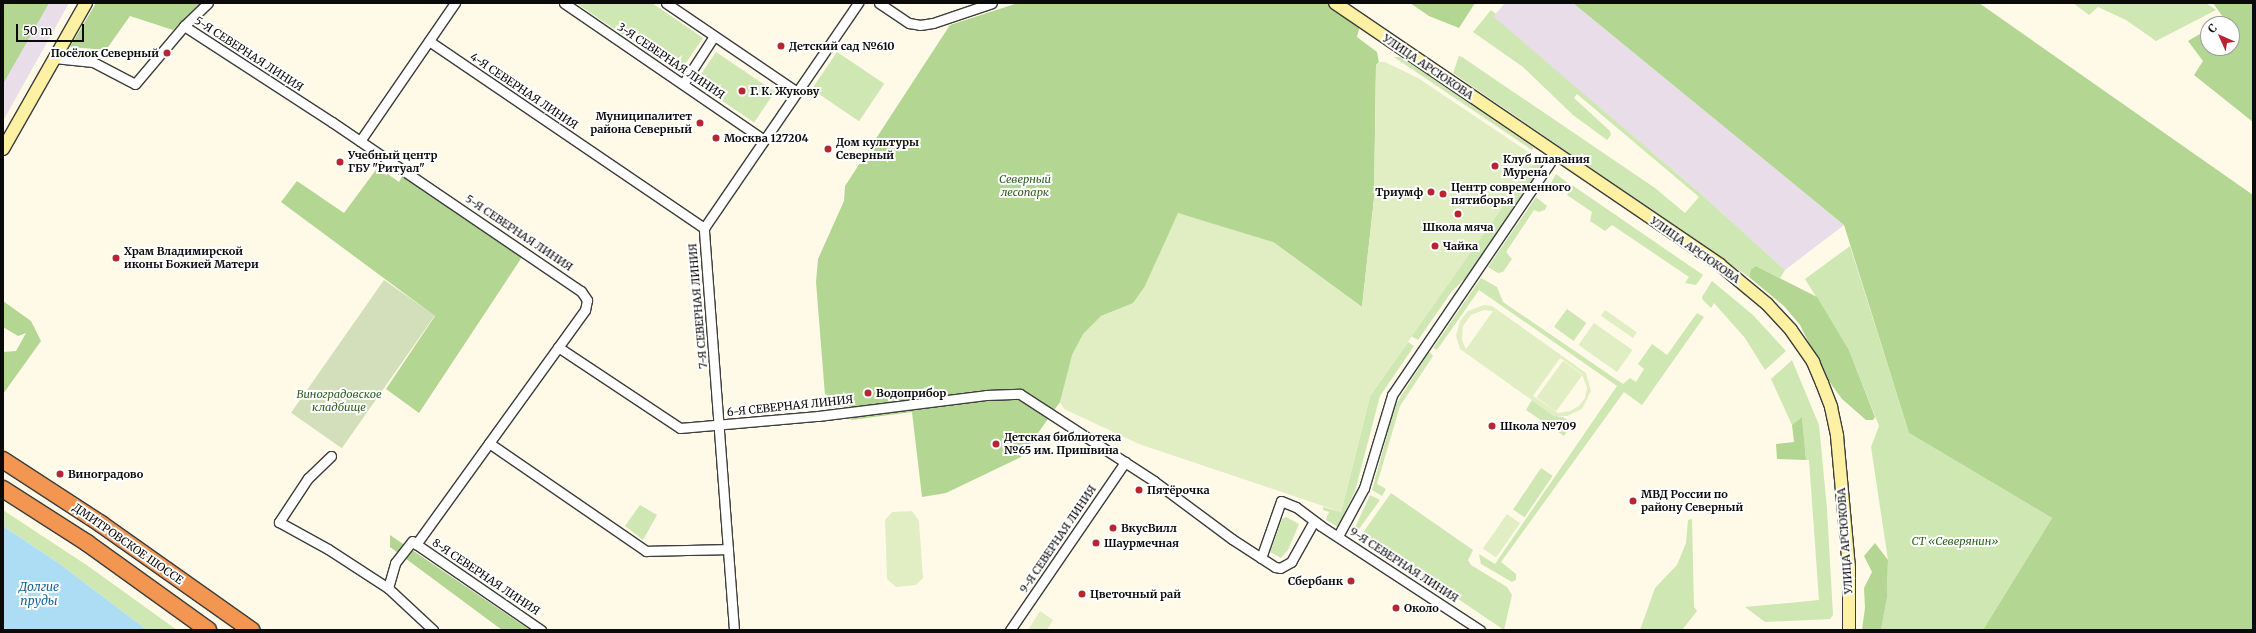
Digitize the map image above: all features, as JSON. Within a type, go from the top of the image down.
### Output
[{"type":"highway","name":"ДМИТРОВСКОЕ ШОССЕ","points":[[3,460],[101,524],[251,630]]},
{"type":"highway","name":"ДМИТРОВСКОЕ ШОССЕ","points":[[3,489],[87,543],[208,630]]},
{"type":"street","points":[[3,149],[86,3]]},
{"type":"street","points":[[54,58],[92,62],[135,84],[184,26],[208,3]]},
{"type":"street","points":[[360,141],[455,3]]},
{"type":"street","name":"3-Я СЕВЕРНАЯ ЛИНИЯ","points":[[564,3],[764,140]]},
{"type":"street","points":[[666,3],[797,92]]},
{"type":"street","name":"7-Я СЕВЕРНАЯ ЛИНИЯ","points":[[734,630],[704,228],[858,3]]},
{"type":"street","points":[[879,3],[909,23],[920,25],[934,23],[992,3]]},
{"type":"street","name":"УЛИЦА АРСЮКОВА","points":[[1335,3],[1726,270],[1778,315],[1813,362],[1831,407],[1837,436],[1849,568],[1849,630]]},
{"type":"street","name":"5-Я СЕВЕРНАЯ ЛИНИЯ","points":[[184,26],[360,141],[581,291],[587,300],[585,310],[489,443],[414,543],[395,563],[388,588]]},
{"type":"street","points":[[683,84],[714,36]]},
{"type":"street","name":"4-Я СЕВЕРНАЯ ЛИНИЯ","points":[[429,41],[704,228]]},
{"type":"street","points":[[1338,536],[1364,488],[1392,395],[1556,154]]},
{"type":"street","name":"6-Я СЕВЕРНАЯ ЛИНИЯ","points":[[558,347],[680,428],[719,426],[986,394],[1020,394],[1125,462],[1275,567],[1286,566],[1291,562],[1314,521]]},
{"type":"street","points":[[489,443],[646,551],[728,549]]},
{"type":"street","points":[[331,456],[308,478],[279,522],[328,549],[388,588],[432,630]]},
{"type":"street","name":"9-Я СЕВЕРНАЯ ЛИНИЯ","points":[[1010,630],[1125,462]]},
{"type":"street","points":[[1261,558],[1280,501],[1296,507],[1314,521]]},
{"type":"street","name":"9-Я СЕВЕРНАЯ ЛИНИЯ","points":[[1314,521],[1480,630]]},
{"type":"street","name":"8-Я СЕВЕРНАЯ ЛИНИЯ","points":[[414,543],[541,630]]},
{"type":"shaded area","points":[[3,3],[69,3],[3,121]]},
{"type":"shaded area","points":[[1505,3],[1573,3],[1844,225],[1785,270],[1701,194],[1493,17]]},
{"type":"green space","points":[[3,3],[49,3],[3,84]]},
{"type":"green space","points":[[96,3],[201,3],[173,30],[130,16],[106,50],[70,47]]},
{"type":"green space","points":[[576,3],[652,3],[703,38],[679,73]]},
{"type":"green space","name":"Северный лесопарк","points":[[1018,3],[1326,3],[1360,25],[1357,37],[1377,52],[1379,62],[1376,65],[1374,199],[1362,307],[1273,242],[1144,288],[1133,304],[1101,316],[1067,379],[1060,402],[1021,457],[946,493],[922,497],[912,412],[851,420],[849,406],[826,408],[816,282],[818,259],[844,201],[845,186],[950,25]]},
{"type":"green space","points":[[1410,3],[1475,3],[1459,28],[1429,16]]},
{"type":"green space","points":[[1573,3],[1979,3],[2253,195],[2253,630],[1983,630],[2052,518],[1909,433],[1844,225]]},
{"type":"green space","points":[[2073,3],[2206,3],[2216,10],[2204,16],[2200,16],[2200,18],[2156,41],[2126,20],[2098,7],[2089,15]]},
{"type":"green space","points":[[2213,3],[2253,3],[2253,122],[2194,75],[2203,61],[2188,41],[2200,34],[2200,56],[2240,56],[2240,16],[2222,16]]},
{"type":"green space","points":[[1491,10],[1496,14],[1494,17],[1701,194],[1785,270],[1780,278],[1756,266],[1751,269],[1749,277],[1453,73],[1459,56],[1462,57],[1655,188],[1685,213],[1699,197],[1577,94],[1574,98],[1610,131],[1611,135],[1607,140],[1573,115],[1523,67],[1473,32]]},
{"type":"green space","points":[[716,52],[775,92],[754,122],[695,83]]},
{"type":"green space","points":[[837,52],[884,84],[859,121],[812,89]]},
{"type":"green space","points":[[1394,57],[1400,57],[1418,68],[1533,147],[1532,150]]},
{"type":"green space","points":[[1379,62],[1385,62],[1418,78],[1537,158],[1370,396],[1341,512],[1139,444],[1064,409],[1060,402],[1072,355],[1083,334],[1101,316],[1133,303],[1144,288],[1178,213],[1273,242],[1362,307],[1374,199],[1376,65]]},
{"type":"green space","points":[[1537,158],[1544,162],[1467,277],[1452,291],[1418,340],[1411,336]]},
{"type":"green space","points":[[378,167],[399,182],[403,175],[522,257],[419,413],[386,389],[435,316],[281,202],[297,181],[344,213]]},
{"type":"green space","points":[[1556,174],[1568,183],[1563,194],[1552,188],[1549,192],[1547,190]]},
{"type":"green space","points":[[1572,185],[1703,275],[1696,285],[1685,283],[1689,277],[1612,225],[1605,231],[1590,221],[1592,212],[1567,195]]},
{"type":"green space","points":[[1536,197],[1547,206],[1545,210],[1539,212],[1534,210],[1506,252],[1512,259],[1503,272],[1498,273],[1488,267]]},
{"type":"green space","name":"СТ «Северянин»","points":[[1850,246],[1909,433],[2052,518],[1983,630],[1881,630],[1887,598],[1888,560],[1871,447],[1879,426],[1849,350],[1805,279]]},
{"type":"green space","points":[[1756,266],[1817,297],[1849,350],[1875,417],[1873,420],[1866,420],[1842,399],[1826,377],[1800,325],[1784,306],[1749,277],[1751,269]]},
{"type":"green space","points":[[1481,278],[1497,287],[1503,302],[1623,384],[1630,378],[1636,382],[1644,369],[1638,364],[1652,344],[1667,355],[1697,313],[1704,317],[1642,405],[1624,392],[1501,562],[1516,574],[1516,580],[1512,582],[1481,564],[1479,554],[1495,564],[1617,386],[1479,290],[1437,350],[1433,348]]},
{"type":"green space","name":"Виноградовское кладбище","points":[[384,280],[435,316],[342,448],[291,413]]},
{"type":"green space","points":[[1712,281],[1753,315],[1786,351],[1765,370],[1745,338],[1714,303],[1711,308],[1703,300],[1702,297]]},
{"type":"green space","points":[[3,301],[31,321],[41,341],[3,394],[3,352],[16,351],[26,333],[18,336],[3,327]]},
{"type":"green space","points":[[1484,305],[1492,306],[1586,373],[1591,391],[1582,409],[1567,416],[1554,416],[1460,349],[1456,336],[1460,321],[1468,311]],"holes":[[[1484,310],[1493,311],[1466,349],[1462,340],[1463,326],[1471,315]],[[1560,358],[1582,374],[1587,388],[1585,398],[1579,406],[1570,411],[1558,413],[1533,396]]]},
{"type":"green space","points":[[1567,309],[1586,323],[1573,341],[1554,327]]},
{"type":"green space","points":[[1605,310],[1637,332],[1633,338],[1601,316]]},
{"type":"green space","points":[[1594,323],[1633,350],[1617,372],[1579,345]]},
{"type":"green space","points":[[1408,342],[1414,346],[1380,396],[1355,491],[1338,527],[1326,520],[1329,512],[1323,510],[1323,507],[1341,512],[1370,396]]},
{"type":"green space","points":[[1429,352],[1433,356],[1400,406],[1377,484],[1386,489],[1382,496],[1372,490],[1395,406]]},
{"type":"green space","points":[[1792,360],[1819,425],[1827,509],[1833,615],[1830,619],[1765,622],[1745,607],[1819,600],[1809,460],[1806,460],[1802,417],[1792,425],[1771,379]]},
{"type":"green space","points":[[1563,361],[1582,375],[1556,412],[1537,397]]},
{"type":"green space","points":[[1532,400],[1554,416],[1563,417],[1572,423],[1564,436],[1526,410]]},
{"type":"green space","points":[[1802,417],[1806,460],[1777,459],[1776,444],[1794,442],[1792,425]]},
{"type":"green space","points":[[1541,468],[1553,476],[1525,517],[1513,509]]},
{"type":"green space","points":[[1391,493],[1473,550],[1468,560],[1471,565],[1507,587],[1512,595],[1504,630],[1362,534]]},
{"type":"green space","points":[[1370,495],[1380,500],[1354,536],[1352,534]]},
{"type":"green space","points":[[640,505],[657,515],[643,540],[625,526]]},
{"type":"green space","points":[[3,510],[88,566],[177,630],[147,630],[57,562],[3,526]]},
{"type":"green space","points":[[912,511],[919,521],[923,578],[916,585],[896,587],[887,579],[885,520],[892,512]]},
{"type":"green space","points":[[1507,514],[1520,523],[1496,558],[1483,548]]},
{"type":"green space","points":[[1286,517],[1299,524],[1288,550],[1281,558],[1270,552],[1282,519]]},
{"type":"green space","points":[[1692,519],[1694,607],[1697,611],[1682,630],[1640,630],[1655,588],[1677,565],[1686,543],[1688,520]]},
{"type":"green space","points":[[390,535],[530,630],[502,630],[390,547]]},
{"type":"green space","points":[[1875,543],[1888,560],[1887,598],[1881,630],[1862,630],[1865,608],[1864,588],[1872,572],[1864,556]]},
{"type":"green space","points":[[1040,611],[1053,620],[1047,630],[1028,630]]},
{"type":"water","name":"Долгие пруды","points":[[3,526],[57,562],[147,630],[3,630]]},
{"type":"place","name":"Детский сад №610","points":[[781,46]]},
{"type":"place","name":"Посёлок Северный","points":[[167,53]]},
{"type":"place","name":"Г. К. Жукову","points":[[742,91]]},
{"type":"place","name":"Муниципалитет района Северный","points":[[700,123]]},
{"type":"place","name":"Москва 127204","points":[[716,138]]},
{"type":"place","name":"Дом культуры Северный","points":[[828,149]]},
{"type":"place","name":"Учебный центр ГБУ \"Ритуал\"","points":[[340,162]]},
{"type":"place","name":"Клуб плавания Мурена","points":[[1495,166]]},
{"type":"place","name":"Триумф","points":[[1431,192]]},
{"type":"place","name":"Центр современного пятиборья","points":[[1443,194]]},
{"type":"place","name":"Школа мяча","points":[[1458,214]]},
{"type":"place","name":"Чайка","points":[[1435,246]]},
{"type":"place","name":"Храм Владимирской иконы Божией Матери","points":[[116,258]]},
{"type":"place","name":"Водоприбор","points":[[868,393]]},
{"type":"place","name":"Школа №709","points":[[1492,426]]},
{"type":"place","name":"Детская библиотека №65 им. Пришвина","points":[[996,444]]},
{"type":"place","name":"Виноградово","points":[[60,474]]},
{"type":"place","name":"Пятёрочка","points":[[1139,490]]},
{"type":"place","name":"МВД России по району Северный","points":[[1633,501]]},
{"type":"place","name":"ВкусВилл","points":[[1113,528]]},
{"type":"place","name":"Шаурмечная","points":[[1096,543]]},
{"type":"place","name":"Сбербанк","points":[[1351,581]]},
{"type":"place","name":"Цветочный рай","points":[[1082,594]]},
{"type":"place","name":"Около","points":[[1396,608]]}]
